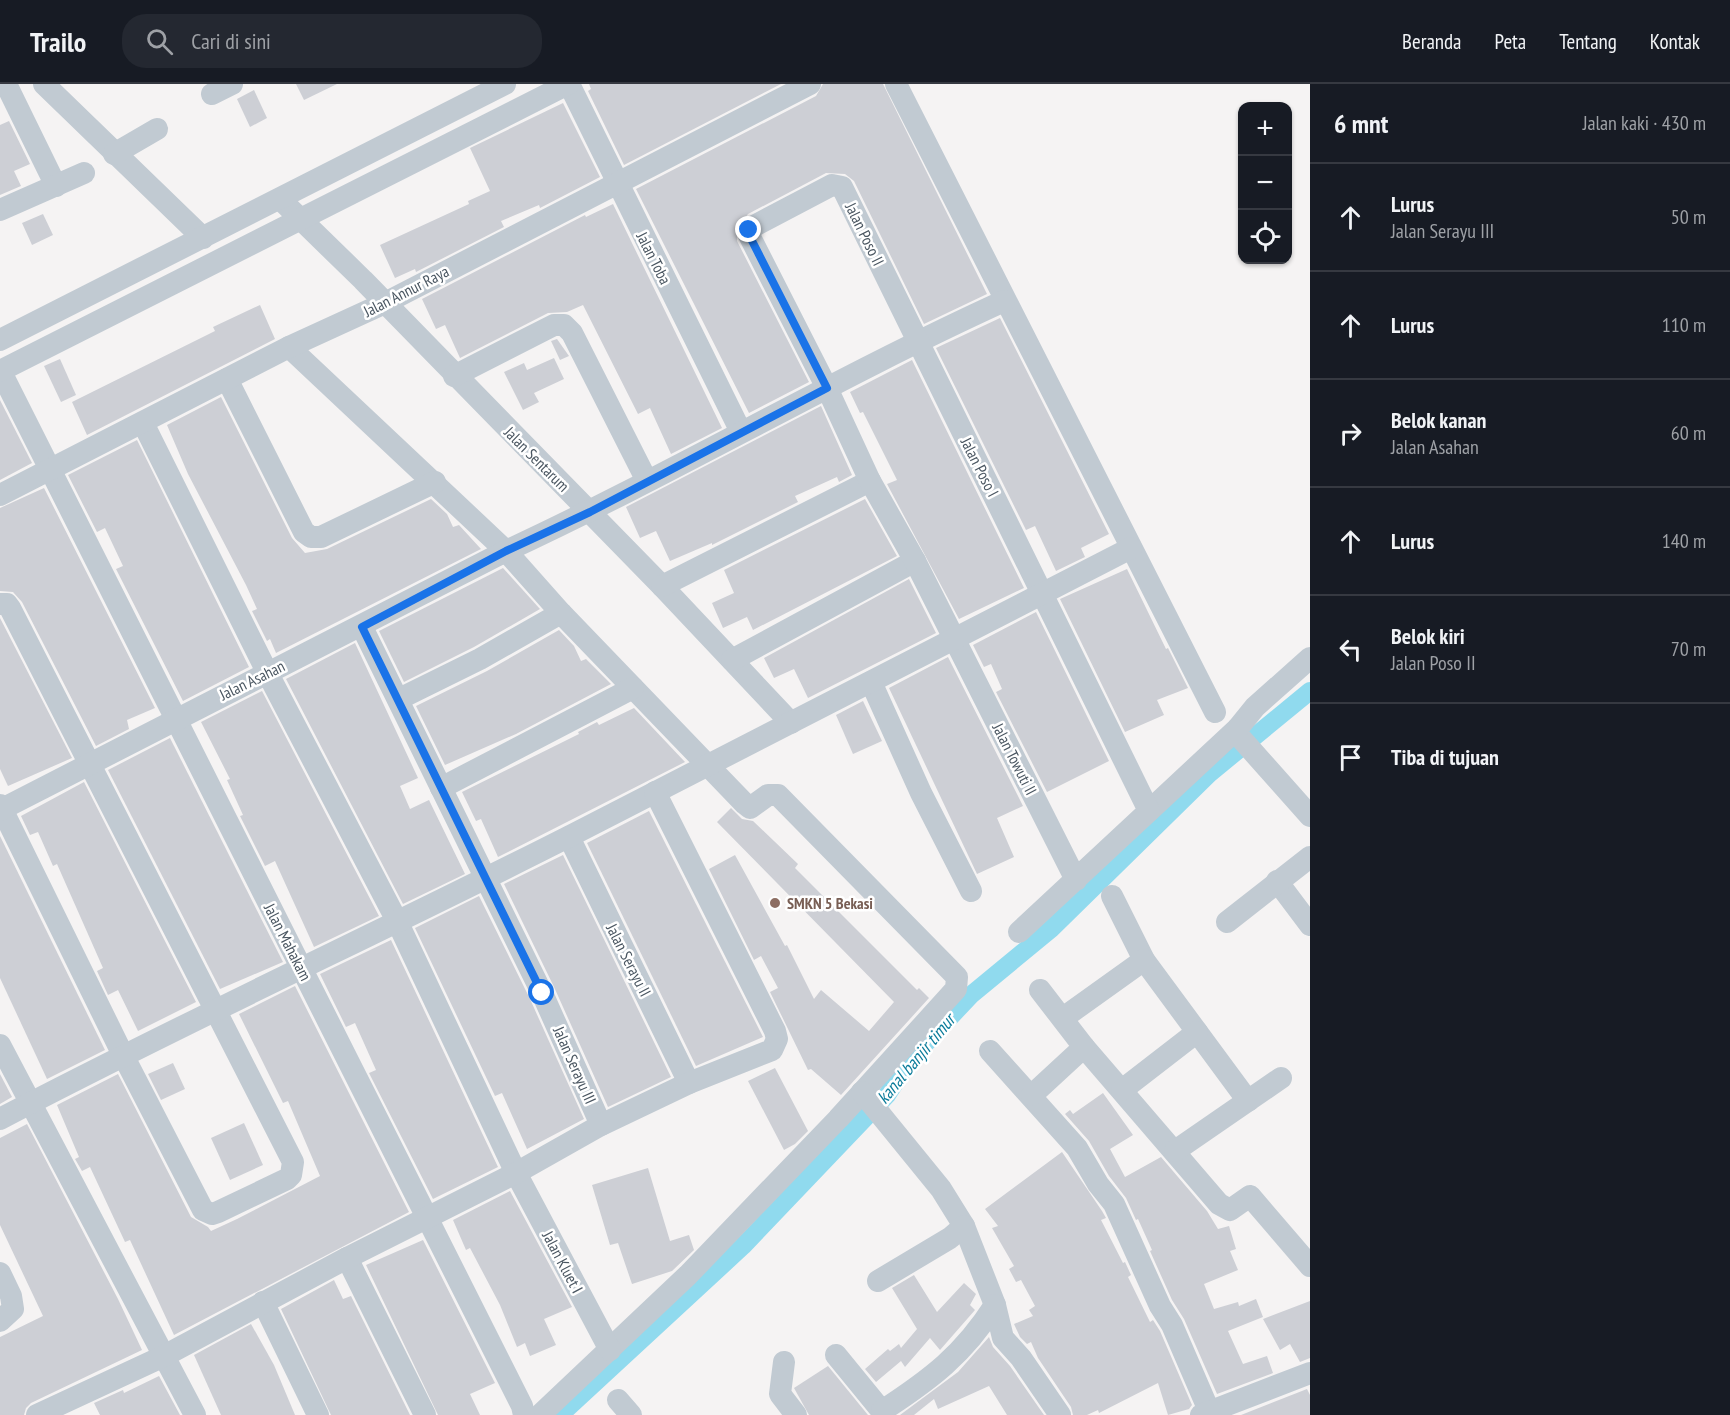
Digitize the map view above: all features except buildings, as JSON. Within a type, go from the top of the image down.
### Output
[{"type":"street","points":[[44,84],[203,238]]},
{"type":"street","points":[[0,371],[568,84]]},
{"type":"street","name":"Jalan Toba","points":[[568,84],[741,432]]},
{"type":"street","name":"Jalan Annur Raya","points":[[0,495],[289,347],[385,303],[810,84]]},
{"type":"street","points":[[896,84],[1004,301],[1215,712]]},
{"type":"street","points":[[0,340],[280,199],[499,85],[509,112]]},
{"type":"street","points":[[8,88],[56,186]]},
{"type":"street","points":[[114,154],[157,129]]},
{"type":"street","points":[[0,210],[84,173]]},
{"type":"street","name":"Jalan Poso II","points":[[827,388],[748,232],[754,226],[832,185],[843,187],[916,341]]},
{"type":"street","name":"Jalan Sentarum","points":[[280,199],[590,512],[791,723]]},
{"type":"street","name":"Jalan Asahan","points":[[1,808],[267,672],[362,627],[506,551],[590,512],[916,341],[1004,301]]},
{"type":"street","points":[[454,376],[554,325],[564,325],[572,333],[647,481]]},
{"type":"street","name":"Jalan Poso I","points":[[916,341],[1043,593],[1149,811]]},
{"type":"street","points":[[289,347],[506,551],[561,614],[750,808],[768,795],[778,795],[957,976],[956,989],[870,1100],[540,1415]]},
{"type":"street","name":"Jalan Mahakam","points":[[0,371],[429,1218],[522,1406],[524,1415]]},
{"type":"street","points":[[227,379],[304,532],[311,537],[321,537],[435,482]]},
{"type":"street","name":"Jalan Towuti II","points":[[827,388],[870,482],[915,561],[1076,880]]},
{"type":"street","name":"Jalan Kluet I","points":[[143,423],[267,672],[397,921],[516,1173],[610,1350]]},
{"type":"street","points":[[662,586],[870,482]]},
{"type":"street","points":[[0,1119],[123,1055],[302,970],[569,837],[1131,548]]},
{"type":"street","points":[[732,660],[915,561]]},
{"type":"street","points":[[0,604],[7,604],[10,608],[293,1162],[291,1175],[286,1179],[212,1214],[203,1210],[123,1055],[1,808]]},
{"type":"street","points":[[399,699],[480,659],[561,614]]},
{"type":"street","name":"Jalan Serayu III","points":[[362,627],[399,699],[483,878],[542,993],[602,1125]]},
{"type":"street","points":[[1019,932],[1238,732],[1255,707],[1310,657]]},
{"type":"street","points":[[871,682],[921,793],[971,891]]},
{"type":"street","points":[[441,788],[633,688]]},
{"type":"street","points":[[1238,732],[1310,816]]},
{"type":"street","points":[[37,1415],[80,1406],[164,1356],[263,1302],[516,1173],[602,1125],[689,1083],[772,1050],[777,1039],[655,792]]},
{"type":"street","name":"Jalan Serayu II","points":[[569,837],[689,1083]]},
{"type":"street","points":[[1227,922],[1310,857]]},
{"type":"street","points":[[1277,881],[1310,926]]},
{"type":"street","points":[[1112,896],[1144,960],[1248,1101]]},
{"type":"street","points":[[1063,1018],[1144,960]]},
{"type":"street","points":[[1040,990],[1084,1047],[1224,1208],[1230,1210],[1250,1196],[1310,1266]]},
{"type":"street","points":[[1122,1090],[1197,1032]]},
{"type":"street","points":[[0,1045],[29,1104],[195,1415]]},
{"type":"street","points":[[1032,1095],[1084,1047]]},
{"type":"street","points":[[990,1051],[1032,1095],[1077,1148],[1098,1184],[1114,1204],[1156,1297],[1173,1325],[1206,1414],[1310,1373]]},
{"type":"street","points":[[1175,1151],[1281,1078]]},
{"type":"street","points":[[870,1100],[941,1189],[964,1226],[995,1305],[1003,1338],[1021,1358],[1060,1415]]},
{"type":"street","points":[[878,1281],[950,1238],[964,1226]]},
{"type":"street","points":[[347,1258],[425,1415]]},
{"type":"street","points":[[0,1273],[11,1296],[14,1309],[0,1321]]},
{"type":"street","points":[[263,1302],[318,1415]]},
{"type":"street","points":[[836,1355],[884,1413],[949,1363],[975,1336],[995,1305]]},
{"type":"street","points":[[784,1362],[780,1394],[795,1415]]},
{"type":"waterway","name":"kanal banjir timur","points":[[560,1415],[743,1246],[887,1095],[910,1060],[971,995],[1051,929],[1209,774],[1310,691]]},
{"type":"place","name":"SMKN 5 Bekasi","points":[[775,903]]},
{"type":"route","points":[[542,993],[483,878],[399,699],[362,627],[506,551],[590,512],[827,388],[749,235],[749,230]]}]
